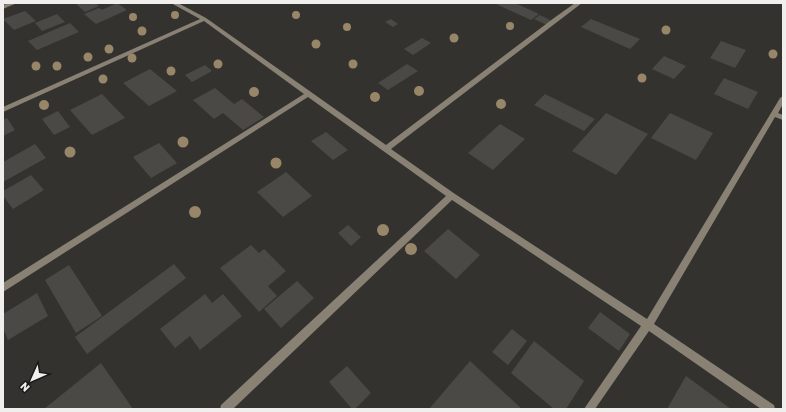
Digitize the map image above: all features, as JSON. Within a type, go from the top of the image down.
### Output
[{"type":"street","points":[[3,7],[14,3]]},
{"type":"street","points":[[174,3],[204,19],[452,196],[648,325],[770,409]]},
{"type":"street","points":[[386,150],[556,19],[579,3]]},
{"type":"street","points":[[3,110],[204,19]]},
{"type":"street","points":[[3,288],[308,94]]},
{"type":"street","points":[[589,409],[648,325],[783,98]]},
{"type":"street","points":[[774,114],[783,118]]},
{"type":"street","points":[[224,409],[452,196]]},
{"type":"building","points":[[75,3],[95,3],[99,6],[85,12]]},
{"type":"building","points":[[117,3],[127,10],[96,24],[84,14],[99,8],[102,10]]},
{"type":"building","points":[[515,3],[539,14],[531,20],[496,4]]},
{"type":"building","points":[[25,11],[36,21],[14,30],[3,19]]},
{"type":"building","points":[[57,14],[65,22],[42,31],[35,23]]},
{"type":"building","points":[[540,15],[552,21],[547,25],[534,19]]},
{"type":"building","points":[[391,19],[398,24],[393,27],[385,22]]},
{"type":"building","points":[[591,19],[640,39],[630,49],[581,27]]},
{"type":"building","points":[[70,23],[79,32],[37,50],[28,41]]},
{"type":"building","points":[[422,38],[431,43],[413,55],[404,49]]},
{"type":"building","points":[[721,41],[746,50],[735,68],[710,58]]},
{"type":"building","points":[[664,56],[686,66],[674,79],[652,69]]},
{"type":"building","points":[[407,64],[418,71],[388,90],[378,83]]},
{"type":"building","points":[[205,65],[212,71],[192,82],[185,75]]},
{"type":"building","points":[[150,69],[177,91],[149,106],[123,83]]},
{"type":"building","points":[[724,78],[758,92],[748,109],[714,94]]},
{"type":"building","points":[[215,88],[234,104],[242,99],[264,117],[243,130],[223,113],[214,119],[193,100]]},
{"type":"building","points":[[102,94],[125,118],[92,135],[70,110]]},
{"type":"building","points":[[545,94],[595,119],[584,131],[534,105]]},
{"type":"building","points":[[58,111],[70,127],[54,135],[42,119]]},
{"type":"building","points":[[606,113],[648,134],[616,175],[572,151]]},
{"type":"building","points":[[670,113],[713,133],[696,160],[651,138]]},
{"type":"building","points":[[7,118],[15,130],[3,136],[3,120]]},
{"type":"building","points":[[500,124],[525,139],[493,170],[468,153]]},
{"type":"building","points":[[326,132],[348,150],[333,160],[311,141]]},
{"type":"building","points":[[159,143],[177,163],[151,178],[133,157]]},
{"type":"building","points":[[35,144],[46,158],[3,182],[3,162]]},
{"type":"building","points":[[286,172],[312,196],[283,217],[257,192]]},
{"type":"building","points":[[31,175],[44,190],[13,209],[3,196],[3,191]]},
{"type":"building","points":[[348,225],[361,237],[351,246],[338,233]]},
{"type":"building","points":[[448,229],[480,255],[456,279],[424,251]]},
{"type":"building","points":[[251,245],[259,253],[264,249],[286,271],[268,286],[277,296],[259,312],[220,268]]},
{"type":"building","points":[[174,264],[186,278],[87,354],[75,337]]},
{"type":"building","points":[[69,265],[102,316],[76,333],[45,280]]},
{"type":"building","points":[[297,281],[314,298],[281,328],[264,309]]},
{"type":"building","points":[[37,293],[48,316],[8,340],[3,328],[3,314]]},
{"type":"building","points":[[205,294],[212,303],[223,294],[242,316],[200,350],[190,336],[175,348],[160,329]]},
{"type":"building","points":[[600,312],[630,334],[619,351],[588,328]]},
{"type":"building","points":[[512,329],[527,341],[508,365],[492,352]]},
{"type":"building","points":[[534,341],[584,381],[566,409],[554,409],[511,373]]},
{"type":"building","points":[[470,361],[522,409],[429,409]]},
{"type":"building","points":[[101,363],[133,409],[44,409]]},
{"type":"building","points":[[347,366],[371,393],[355,409],[352,409],[329,382]]},
{"type":"building","points":[[686,376],[731,409],[667,409]]}]
